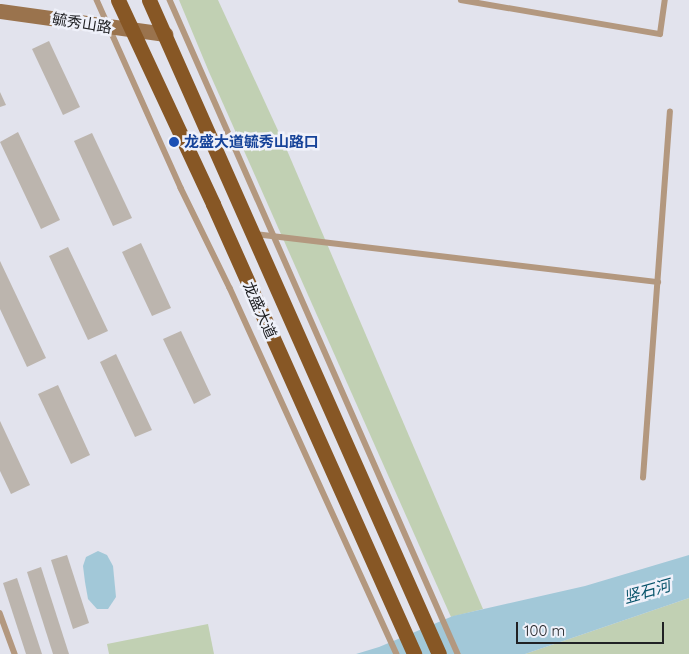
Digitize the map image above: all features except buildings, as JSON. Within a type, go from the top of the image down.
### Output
[{"type":"main road","name":"龙盛大道","points":[[118,0],[212,204],[414,654]]},
{"type":"main road","name":"龙盛大道","points":[[149,0],[439,654]]},
{"type":"street","name":"毓秀山路","points":[[0,11],[110,28],[165,34]]},
{"type":"lane","points":[[97,0],[181,188],[230,288],[397,654]]},
{"type":"lane","points":[[170,0],[458,654]]},
{"type":"lane","points":[[461,0],[660,34],[665,0]]},
{"type":"lane","points":[[643,478],[670,112]]},
{"type":"lane","points":[[252,234],[658,282]]},
{"type":"lane","points":[[0,613],[15,654]]},
{"type":"green space","points":[[179,0],[218,0],[286,148],[483,609],[451,617],[209,72]]},
{"type":"green space","points":[[689,598],[689,654],[525,654]]},
{"type":"green space","points":[[208,624],[214,654],[109,654],[107,644]]},
{"type":"water","points":[[98,551],[107,555],[113,566],[116,597],[108,609],[97,609],[88,599],[85,582],[83,566],[86,557]]},
{"type":"water","name":"竖石河","points":[[689,555],[689,598],[525,654],[356,654],[379,647],[453,616],[585,586]]},
{"type":"place","name":"龙盛大道毓秀山路口","points":[[174,142]]}]
